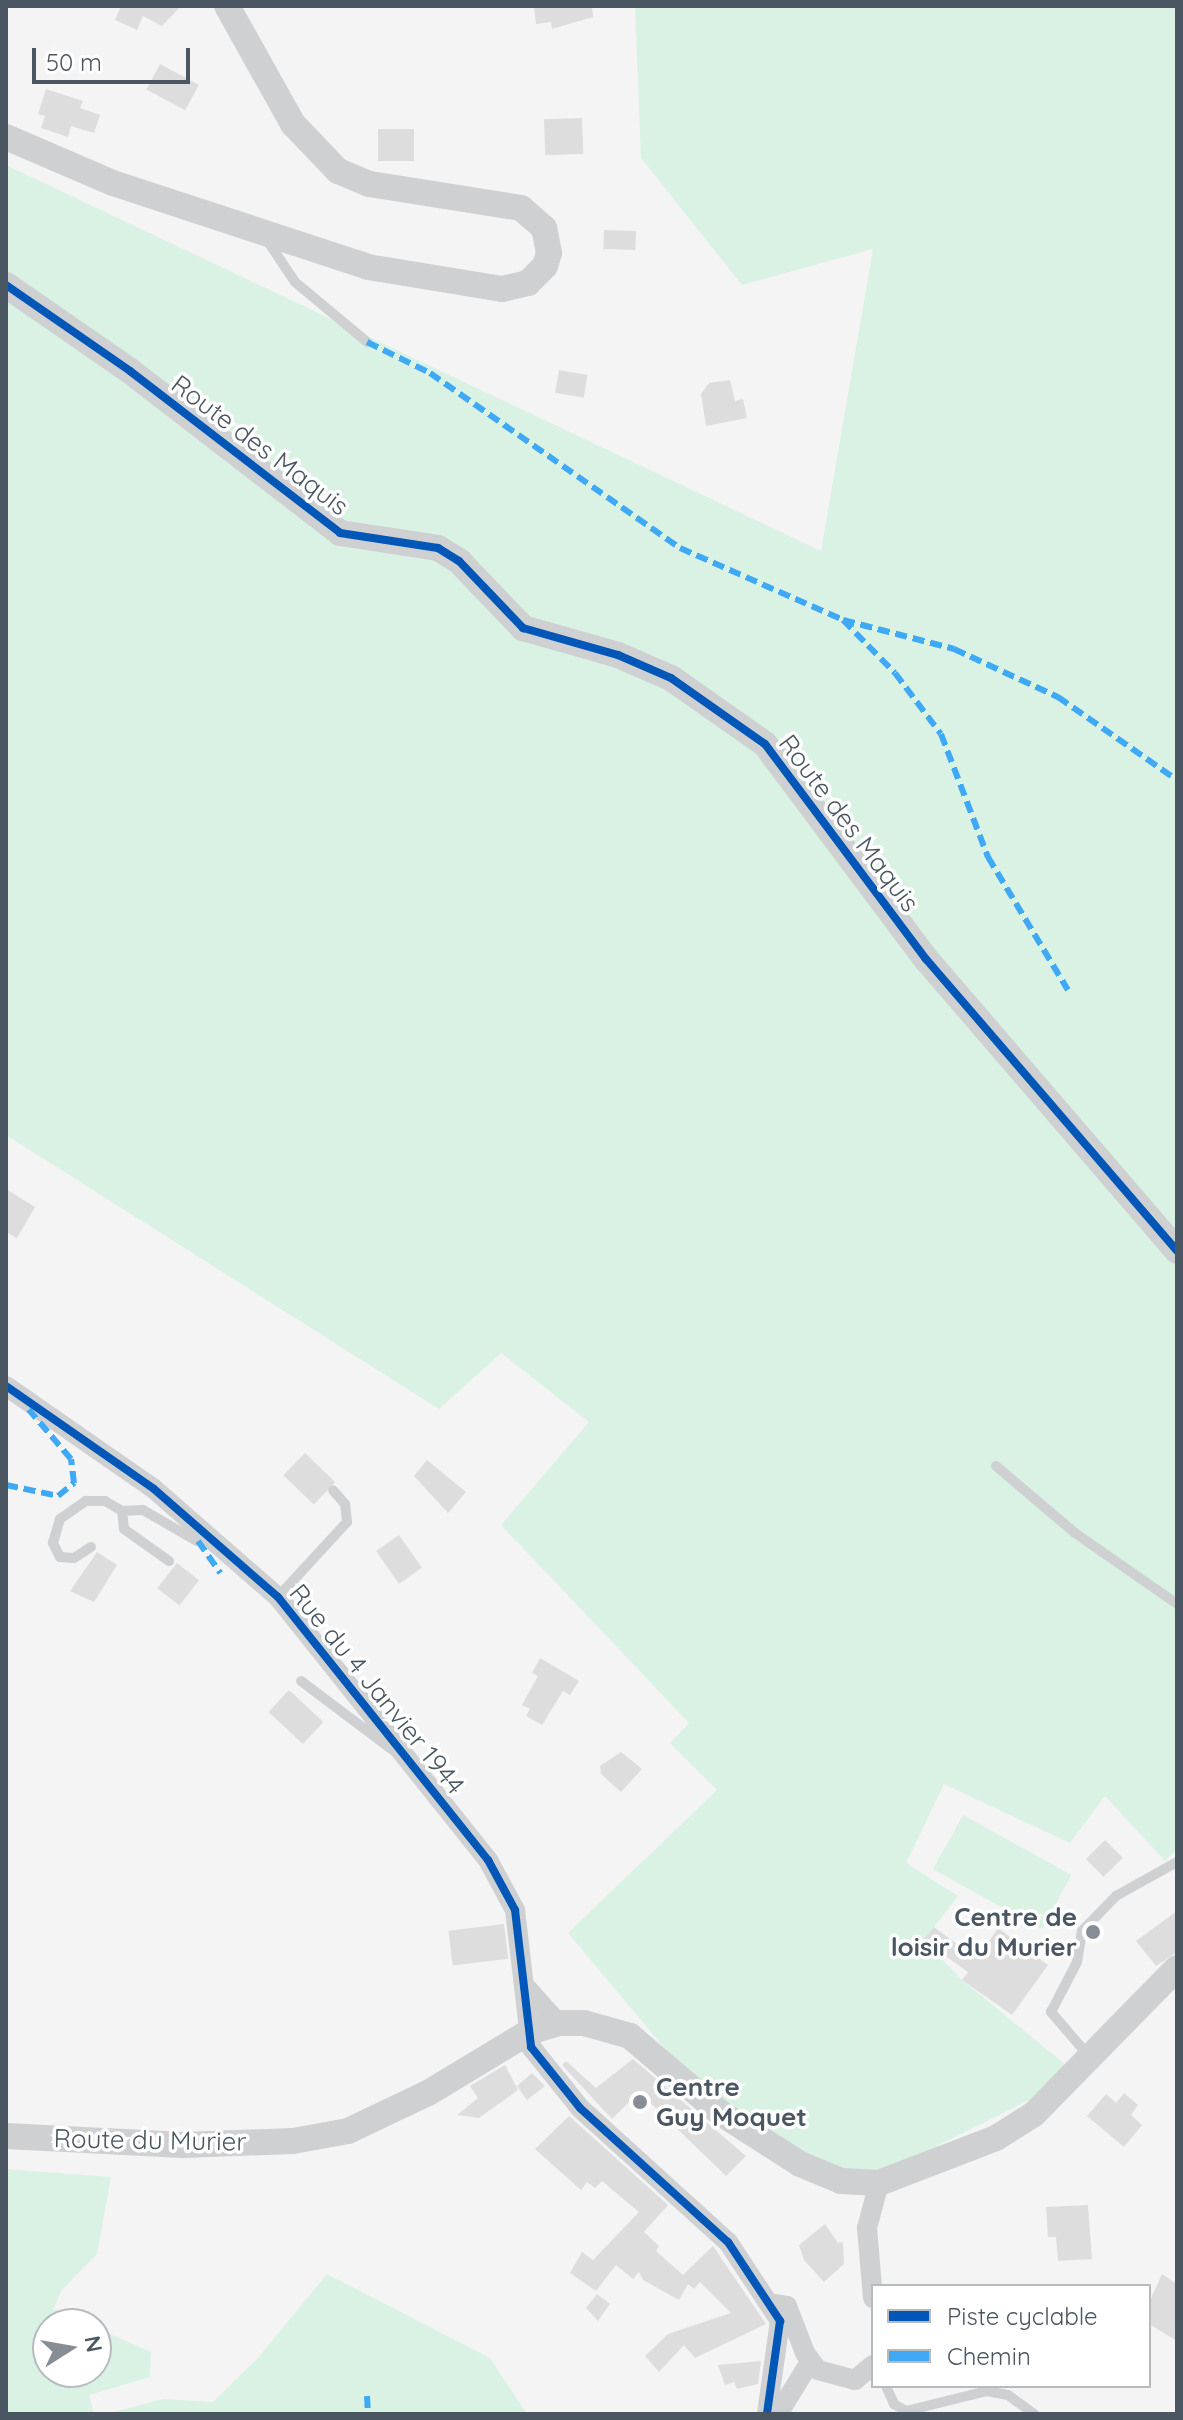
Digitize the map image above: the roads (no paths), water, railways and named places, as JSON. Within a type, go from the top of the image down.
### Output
[{"type":"street","points":[[6,137],[65,165],[263,235],[368,267],[475,288],[512,288],[528,283],[549,253],[544,228],[521,208],[369,184],[338,171],[293,124],[227,6]]},
{"type":"street","name":"Route des Maquis","points":[[6,285],[130,371],[340,533],[438,548],[459,561],[523,628],[618,655],[671,678],[765,744],[936,972],[1177,1251]]},
{"type":"street","name":"Rue du 4 Janvier 1944","points":[[6,1386],[154,1489],[278,1597],[408,1757],[488,1860],[515,1910],[529,2032]]},
{"type":"street","points":[[767,2414],[782,2338],[773,2306],[728,2242],[572,2098],[531,2047],[529,2032],[558,2023],[596,2025],[630,2036],[747,2133],[841,2181],[879,2183],[996,2138],[1034,2114],[1177,1968]]},
{"type":"street","points":[[524,1985],[558,2023]]},
{"type":"street","name":"Route du Murier","points":[[6,2136],[157,2145],[293,2141],[378,2120],[529,2032]]},
{"type":"street","points":[[872,2284],[867,2228],[879,2183]]},
{"type":"street","points":[[773,2306],[780,2302],[787,2306],[810,2362],[841,2380],[855,2380],[871,2367]]},
{"type":"street","points":[[778,2414],[810,2362]]},
{"type":"lane","points":[[263,235],[295,282],[367,342]]},
{"type":"lane","points":[[996,1466],[1075,1533],[1177,1604]]},
{"type":"lane","points":[[278,1597],[347,1522],[345,1504],[333,1490]]},
{"type":"lane","points":[[91,1547],[74,1558],[60,1557],[53,1543],[60,1519],[86,1501],[105,1501],[122,1511],[143,1510],[197,1541],[207,1532]]},
{"type":"lane","points":[[122,1511],[124,1529],[169,1561]]},
{"type":"lane","points":[[301,1681],[384,1747],[408,1757]]},
{"type":"lane","points":[[1090,2056],[1051,2012],[1077,1962],[1082,1931],[1116,1896],[1177,1862]]},
{"type":"lane","points":[[887,2388],[894,2404],[906,2411],[987,2391],[1008,2395],[1034,2414]]},
{"type":"place","name":"Centre de loisir du Murier","points":[[1093,1932]]},
{"type":"place","name":"Centre Guy Moquet","points":[[640,2102]]}]
